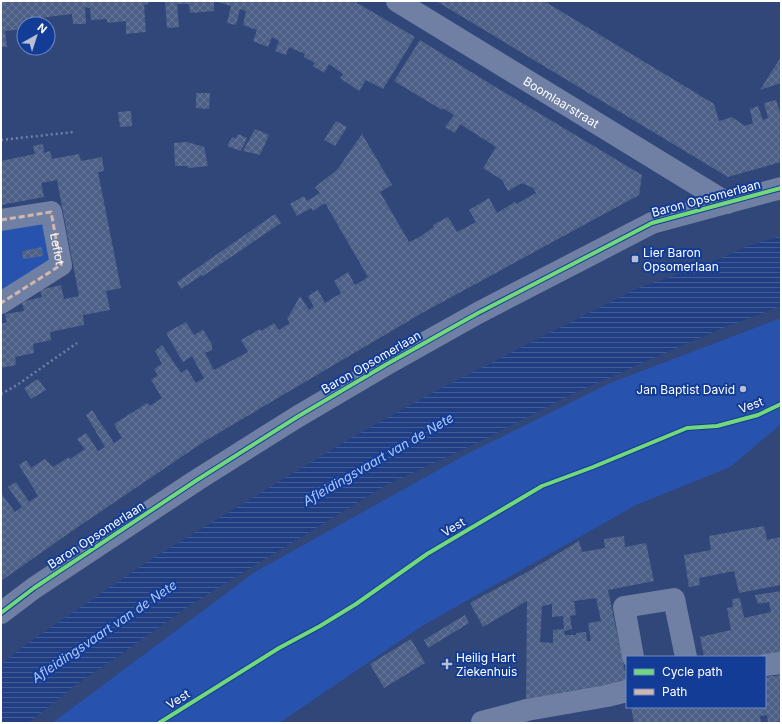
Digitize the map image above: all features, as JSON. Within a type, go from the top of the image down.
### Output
[{"type":"street","name":"Boomlaarstraat","points":[[398,1],[727,203]]},
{"type":"street","name":"Baron Opsomerlaan","points":[[1,613],[34,588],[197,480],[297,417],[478,313],[652,223],[781,188]]},
{"type":"street","name":"Leflot","points":[[1,220],[50,212],[62,265],[1,303]]},
{"type":"street","points":[[633,656],[624,607],[674,599],[686,656]]},
{"type":"street","points":[[766,665],[781,663]]},
{"type":"street","points":[[482,722],[527,710],[626,691]]},
{"type":"path","points":[[1,140],[74,132]]},
{"type":"path","points":[[1,394],[17,385],[77,343]]},
{"type":"shaded area","points":[[45,221],[53,260],[1,294],[1,229]]},
{"type":"shaded area","points":[[781,318],[781,424],[730,467],[636,505],[422,626],[279,723],[52,723],[255,572],[465,455],[608,384]]},
{"type":"water","name":"Afleidingsvaart van de Nete","points":[[781,236],[781,306],[715,331],[574,393],[481,441],[386,485],[190,605],[74,686],[28,723],[1,723],[1,664],[31,641],[150,560],[351,438],[432,393],[638,288],[705,265],[748,246]]},
{"type":"building","points":[[1,1],[148,1],[148,4],[144,5],[146,32],[126,34],[126,21],[107,23],[107,19],[91,20],[90,8],[85,7],[86,24],[73,24],[72,14],[56,16],[16,16],[16,30],[5,31],[7,47],[1,47]]},
{"type":"building","points":[[165,1],[214,1],[214,11],[190,13],[189,4],[177,4],[179,27],[167,28]]},
{"type":"building","points":[[214,1],[354,1],[415,37],[383,89],[366,80],[359,91],[340,78],[343,74],[329,64],[324,73],[313,66],[315,63],[304,57],[305,54],[289,47],[286,55],[275,51],[279,41],[272,37],[268,47],[253,41],[257,30],[243,25],[246,11],[240,9],[236,25],[227,23],[231,6]]},
{"type":"building","points":[[436,1],[544,1],[714,104],[719,121],[732,117],[745,126],[753,123],[750,109],[758,106],[763,120],[768,118],[764,103],[776,100],[781,115],[781,162],[728,177]]},
{"type":"building","points":[[420,40],[642,175],[639,195],[422,313],[205,441],[1,581],[1,493],[15,512],[22,507],[8,487],[16,482],[29,502],[38,496],[19,465],[26,460],[31,468],[45,459],[53,467],[69,457],[70,459],[85,449],[77,439],[86,433],[98,451],[105,447],[86,415],[92,410],[114,443],[122,438],[114,424],[147,403],[150,406],[162,398],[151,380],[158,375],[154,369],[162,364],[155,351],[162,345],[181,373],[187,369],[196,383],[204,378],[192,356],[183,362],[166,333],[186,322],[194,335],[203,330],[212,344],[212,350],[205,353],[214,370],[248,352],[241,340],[274,323],[279,330],[290,323],[287,318],[300,296],[309,310],[314,307],[308,296],[318,290],[325,303],[341,293],[334,281],[348,272],[355,285],[368,277],[325,203],[313,211],[311,208],[297,216],[290,204],[304,196],[307,201],[320,193],[315,187],[337,170],[362,134],[392,185],[380,192],[409,242],[418,238],[434,227],[433,225],[448,217],[457,232],[476,222],[469,210],[489,198],[497,213],[515,202],[516,204],[536,193],[533,188],[522,183],[508,191],[502,180],[483,168],[496,147],[460,124],[455,133],[445,127],[454,115],[443,108],[442,110],[394,81]]},
{"type":"building","points":[[781,57],[781,83],[760,90],[772,71]]},
{"type":"building","points":[[196,93],[210,93],[209,109],[196,108]]},
{"type":"building","points":[[131,111],[132,126],[120,127],[118,112]]},
{"type":"building","points":[[336,121],[347,127],[335,146],[324,140]]},
{"type":"building","points":[[255,129],[269,135],[260,155],[243,151]]},
{"type":"building","points":[[238,134],[247,138],[241,151],[227,146],[232,137],[236,139]]},
{"type":"building","points":[[187,142],[204,147],[208,166],[188,168],[188,166],[175,166],[174,143]]},
{"type":"building","points":[[43,144],[44,153],[50,151],[52,159],[79,154],[81,161],[102,157],[104,171],[98,172],[121,288],[106,291],[110,310],[83,315],[84,325],[50,332],[51,340],[33,344],[34,353],[15,357],[16,365],[1,368],[1,324],[7,322],[5,314],[24,311],[22,302],[42,297],[40,290],[61,285],[64,299],[79,296],[57,180],[41,183],[44,197],[1,205],[1,161],[35,154],[33,146]]},
{"type":"building","points":[[275,214],[281,223],[203,276],[202,275],[181,289],[177,282]]},
{"type":"building","points":[[42,247],[43,256],[23,259],[22,251]]},
{"type":"building","points":[[38,379],[46,390],[31,399],[24,388]]},
{"type":"building","points":[[764,526],[767,540],[781,537],[781,585],[739,593],[734,571],[699,578],[700,585],[689,587],[684,555],[711,550],[709,536]]},
{"type":"building","points":[[624,536],[625,547],[646,543],[654,581],[608,590],[626,681],[526,702],[527,601],[483,627],[470,603],[529,571],[579,541],[582,552],[605,548],[604,539]],"holes":[[[596,598],[601,621],[588,623],[591,641],[587,641],[586,632],[576,633],[576,635],[565,635],[564,631],[572,629],[570,616],[576,615],[574,601]],[[552,604],[552,617],[563,616],[564,629],[553,630],[553,643],[540,642],[542,606]]]},
{"type":"building","points":[[781,591],[781,656],[704,656],[700,637],[731,630],[727,608],[733,607],[732,599],[740,598],[744,618],[771,612],[769,602],[758,604],[755,595]]},
{"type":"building","points":[[465,615],[469,623],[428,648],[424,640]]},
{"type":"building","points":[[411,639],[425,663],[384,688],[370,664]]},
{"type":"building","points":[[781,675],[781,721],[768,723],[767,715],[760,716],[761,723],[634,723],[631,708],[766,708],[766,677]]},
{"type":"marked path","points":[[1,220],[51,212],[61,265],[1,303]]},
{"type":"cycle path","points":[[1,613],[34,588],[197,480],[297,417],[478,313],[652,223],[781,188]]},
{"type":"cycle path","name":"Vest","points":[[159,723],[279,648],[320,626],[356,604],[427,554],[542,486],[593,467],[687,428],[717,426],[758,415],[781,404]]},
{"type":"place","name":"Lier Baron Opsomerlaan","points":[[635,259]]},
{"type":"place","name":"Jan Baptist David","points":[[743,389]]},
{"type":"place","name":"Heilig Hart Ziekenhuis","points":[[447,664]]}]
